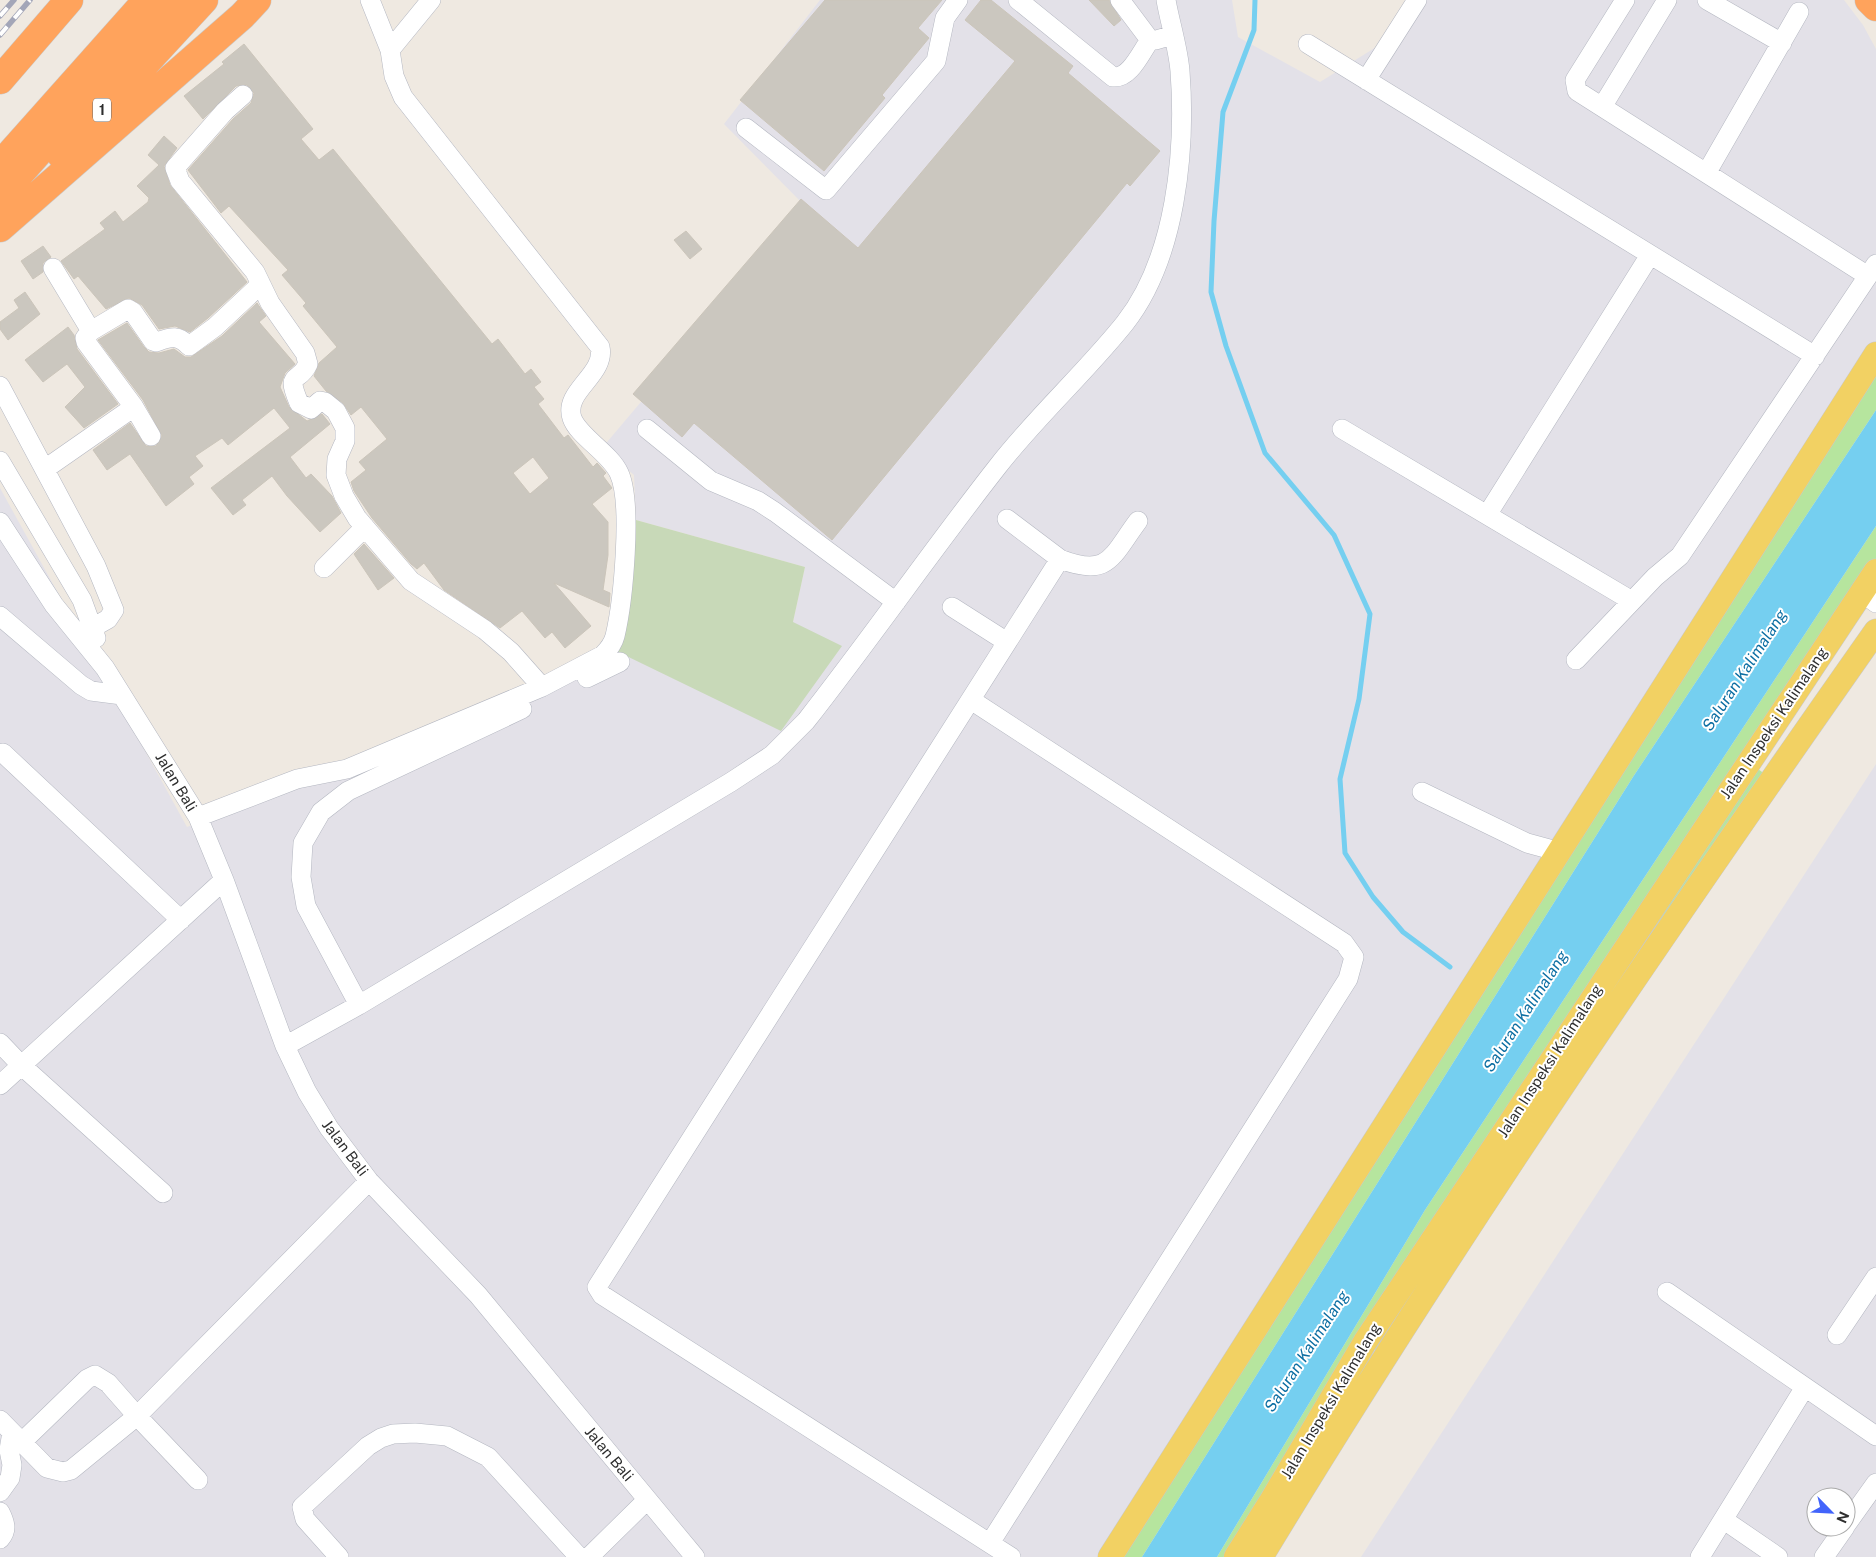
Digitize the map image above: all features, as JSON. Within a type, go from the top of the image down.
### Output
[{"type":"highway","points":[[0,80],[69,0]]},
{"type":"highway","points":[[0,138],[125,0]]},
{"type":"highway","points":[[0,166],[147,0]]},
{"type":"highway","name":"1","points":[[0,196],[174,0]]},
{"type":"highway","name":"1","points":[[0,220],[204,0]]},
{"type":"highway","points":[[140,105],[237,0]]},
{"type":"highway","points":[[0,228],[242,16],[257,0]]},
{"type":"highway","points":[[1869,0],[1876,7]]},
{"type":"main road","points":[[1110,1557],[1876,354]]},
{"type":"main road","name":"Jalan Inspeksi Kalimalang","points":[[1236,1557],[1279,1508],[1385,1358],[1539,1098],[1748,762],[1868,598],[1876,571]]},
{"type":"main road","name":"Jalan Inspeksi Kalimalang","points":[[1261,1557],[1279,1508],[1365,1342],[1876,631]]},
{"type":"main road","points":[[1748,762],[1772,778]]},
{"type":"main road","points":[[1365,1342],[1385,1358]]},
{"type":"street","points":[[198,817],[297,779],[347,769],[542,687],[603,655],[610,647],[614,636],[618,616],[627,519],[624,483],[611,460],[579,428],[572,418],[572,406],[577,394],[599,365],[602,356],[600,347],[403,97],[394,76],[390,50],[370,0]]},
{"type":"street","points":[[390,50],[431,0]]},
{"type":"street","points":[[746,128],[826,190],[936,60],[945,18],[958,0]]},
{"type":"street","points":[[1018,0],[1113,77],[1119,78],[1126,74],[1150,40]]},
{"type":"street","points":[[1120,0],[1150,40]]},
{"type":"street","points":[[285,1046],[359,1005],[772,755],[806,721],[999,465],[1126,322],[1149,284],[1164,244],[1177,183],[1180,129],[1180,70],[1166,0]]},
{"type":"street","points":[[1366,80],[1417,0]]},
{"type":"street","points":[[1576,660],[1655,577],[1680,556],[1872,270],[1707,172],[1577,91],[1575,80],[1625,0]]},
{"type":"street","points":[[1602,107],[1666,0]]},
{"type":"street","points":[[1707,0],[1782,43]]},
{"type":"street","points":[[1707,172],[1799,12]]},
{"type":"street","points":[[1150,40],[1173,35]]},
{"type":"street","points":[[1308,44],[1816,356]]},
{"type":"street","points":[[243,95],[224,111],[175,168],[180,182],[243,256],[262,284],[270,303],[308,358],[306,369],[293,380],[293,390],[299,403],[310,409],[320,401],[325,402],[336,411],[345,428],[345,441],[337,458],[336,475],[344,496],[365,527],[411,581],[485,630],[511,652],[542,687]]},
{"type":"street","points":[[1487,515],[1650,255]]},
{"type":"street","points":[[54,268],[92,331]]},
{"type":"street","points":[[151,436],[134,407],[84,338],[128,309],[133,312],[153,341],[156,342],[175,336],[182,338],[189,346],[216,327],[262,284]]},
{"type":"street","points":[[0,386],[45,469],[112,602],[114,610],[108,619],[92,628]]},
{"type":"street","points":[[45,469],[134,407]]},
{"type":"street","points":[[1342,428],[1632,601]]},
{"type":"street","points":[[647,429],[711,481],[758,501],[775,512],[896,602]]},
{"type":"street","name":"Jalan Bali","points":[[0,461],[82,600],[105,668]]},
{"type":"street","points":[[1007,519],[1060,559],[1091,568],[1101,566],[1110,558],[1138,521]]},
{"type":"street","name":"Jalan Bali","points":[[0,522],[54,605],[105,668],[198,817],[224,880],[285,1046],[307,1092],[329,1128],[370,1181],[478,1295],[695,1557]]},
{"type":"street","points":[[324,568],[365,527]]},
{"type":"street","points":[[1011,1557],[602,1295],[597,1286],[1060,559]]},
{"type":"street","points":[[952,607],[1007,642]]},
{"type":"street","points":[[0,616],[81,685],[92,691],[122,695]]},
{"type":"street","points":[[359,1005],[306,906],[301,877],[303,843],[322,812],[348,792],[620,662]]},
{"type":"street","points":[[971,700],[1344,943],[1354,957],[1348,979],[990,1543]]},
{"type":"street","points":[[3,753],[181,920]]},
{"type":"street","points":[[1422,792],[1526,843],[1560,852]]},
{"type":"street","points":[[0,1085],[224,880]]},
{"type":"street","points":[[0,1043],[21,1065],[163,1193]]},
{"type":"street","points":[[12,1431],[47,1468],[62,1472],[71,1470],[137,1416],[370,1181]]},
{"type":"street","points":[[1837,1335],[1876,1277]]},
{"type":"street","points":[[1667,1292],[1876,1436]]},
{"type":"street","points":[[0,1492],[10,1478],[12,1465],[8,1450],[12,1431],[95,1375],[108,1383],[198,1480]]},
{"type":"street","points":[[1700,1557],[1805,1387]]},
{"type":"street","points":[[339,1557],[305,1519],[302,1507],[368,1446],[393,1434],[414,1433],[447,1436],[488,1456],[579,1557]]},
{"type":"street","points":[[1856,1511],[1876,1483]]},
{"type":"street","points":[[589,1557],[647,1500]]},
{"type":"street","points":[[0,1512],[6,1522],[4,1534],[0,1539]]},
{"type":"street","points":[[1724,1520],[1778,1557]]},
{"type":"street","points":[[1824,1557],[1838,1537]]},
{"type":"shaded area","points":[[820,0],[1232,0],[1238,37],[1320,82],[1381,44],[1408,0],[1844,0],[1863,25],[1876,49],[1876,344],[1105,1557],[0,1557],[0,488],[187,827],[319,776],[610,648],[793,622],[805,567],[636,520],[634,475],[602,448],[806,207],[724,124]]},
{"type":"shaded area","points":[[1876,764],[1876,1557],[1361,1557]]},
{"type":"green space","points":[[1876,354],[1876,410],[1633,777],[1142,1557],[1110,1557]]},
{"type":"green space","points":[[636,520],[805,567],[793,622],[842,646],[781,731],[610,648]]},
{"type":"green space","points":[[1876,526],[1876,571],[1748,762],[1772,779],[1385,1357],[1366,1343],[1236,1557],[1217,1557],[1425,1210]]},
{"type":"water","name":"Saluran Kalimalang","points":[[1876,410],[1876,526],[1425,1210],[1217,1557],[1142,1557],[1633,777]]},
{"type":"building","points":[[825,0],[942,0],[918,28],[929,38],[882,95],[885,98],[824,171],[740,100]]},
{"type":"building","points":[[981,0],[991,0],[1073,66],[1068,73],[1160,151],[1130,186],[1127,183],[832,540],[694,423],[682,437],[633,394],[801,199],[858,248],[1015,61],[965,20]]},
{"type":"building","points":[[1089,0],[1109,0],[1121,20],[1114,26]]},
{"type":"building","points":[[244,44],[313,129],[301,139],[319,160],[333,149],[492,344],[498,339],[525,374],[531,369],[541,382],[534,387],[544,399],[538,404],[564,438],[568,435],[593,467],[597,463],[606,473],[603,476],[612,488],[592,504],[608,522],[608,555],[603,590],[610,593],[609,607],[554,583],[591,626],[565,648],[552,632],[545,638],[522,611],[500,628],[444,590],[424,563],[417,569],[411,564],[372,518],[354,491],[351,482],[366,470],[359,462],[387,439],[361,407],[351,415],[343,403],[326,391],[314,376],[319,363],[337,347],[303,306],[306,303],[282,275],[288,270],[229,206],[221,213],[188,170],[233,119],[251,103],[254,93],[247,85],[236,86],[203,119],[184,96],[224,64],[222,62]],"holes":[[[533,457],[549,478],[530,494],[513,473]]]},
{"type":"building","points":[[164,136],[177,148],[164,166],[170,185],[247,282],[190,332],[175,326],[159,329],[142,305],[129,298],[106,309],[78,276],[74,279],[61,261],[105,229],[100,223],[115,211],[123,222],[148,202],[149,198],[137,186],[159,165],[148,155]]},
{"type":"building","points":[[686,231],[702,249],[690,259],[674,240]]},
{"type":"building","points":[[43,246],[51,257],[43,263],[43,272],[33,279],[21,261]]},
{"type":"building","points":[[25,292],[40,314],[8,340],[0,329],[0,322],[19,308],[14,300]]},
{"type":"building","points":[[257,303],[266,316],[259,322],[295,364],[285,373],[280,387],[289,407],[307,421],[322,414],[330,424],[290,457],[306,478],[311,474],[332,496],[341,513],[320,532],[287,496],[272,476],[242,500],[246,505],[233,515],[211,488],[290,428],[274,408],[228,445],[222,438],[195,456],[203,466],[189,477],[194,484],[166,506],[130,454],[107,470],[93,450],[130,423],[146,446],[156,446],[162,436],[143,400],[98,340],[127,323],[149,352],[159,353],[174,349],[185,357],[191,357],[222,336]]},
{"type":"building","points":[[68,327],[74,335],[77,349],[118,404],[84,428],[65,407],[85,387],[67,364],[43,382],[25,360]]},
{"type":"building","points":[[364,544],[394,578],[378,590],[354,554]]},
{"type":"waterway","points":[[1255,0],[1254,30],[1223,112],[1214,221],[1211,292],[1226,346],[1265,453],[1334,535],[1370,614],[1359,699],[1340,779],[1345,853],[1373,897],[1403,932],[1450,967]]},
{"type":"railway","points":[[0,16],[14,0]]},
{"type":"railway","points":[[0,35],[30,0]]}]
